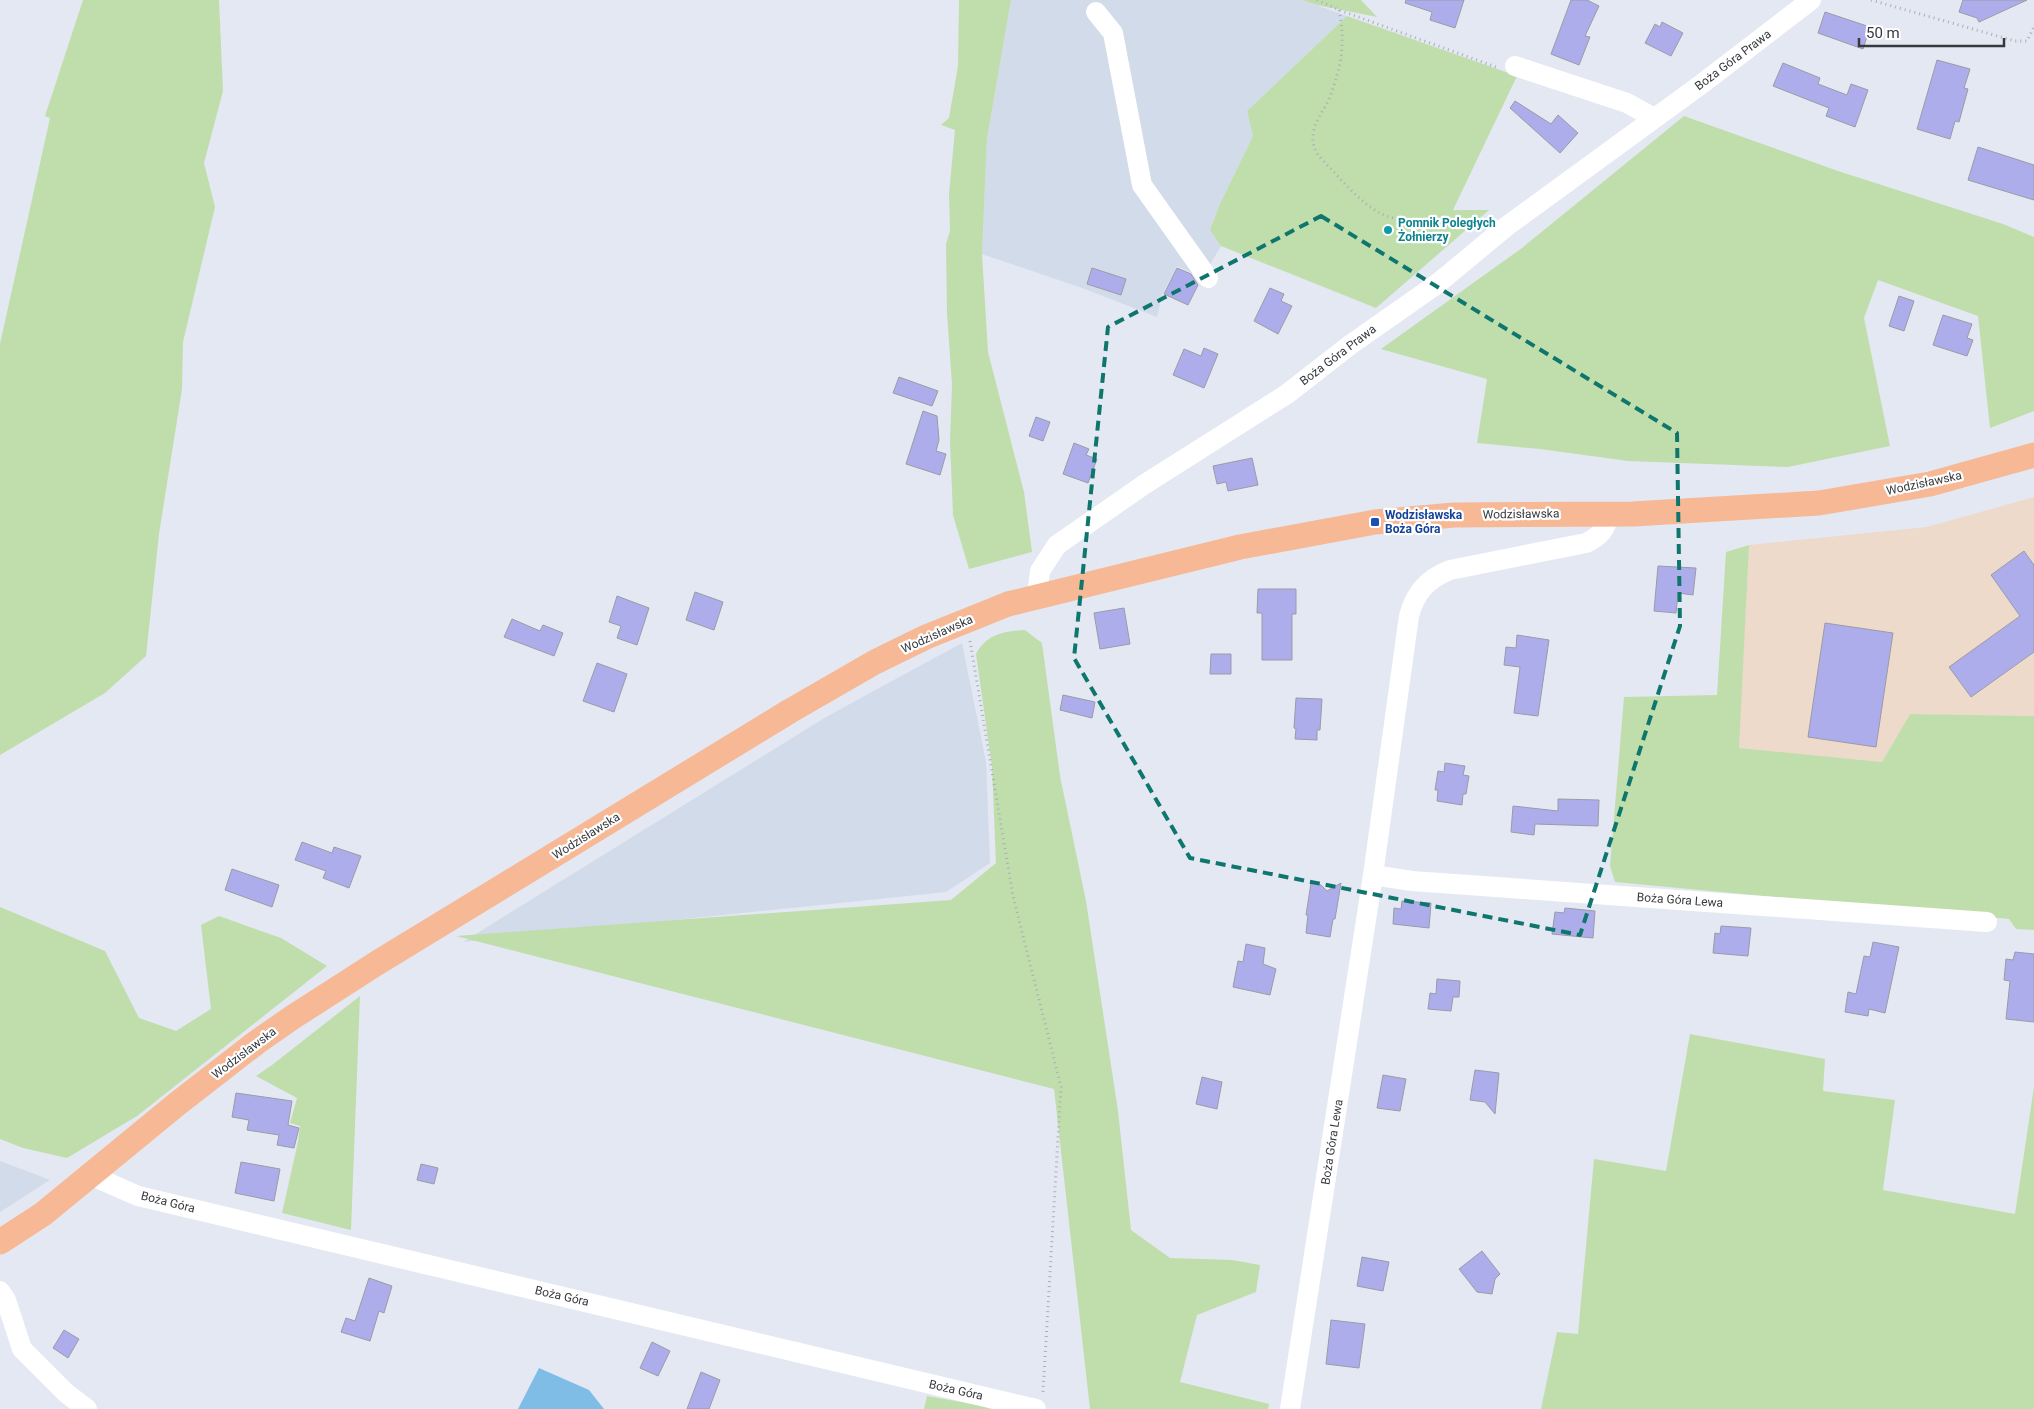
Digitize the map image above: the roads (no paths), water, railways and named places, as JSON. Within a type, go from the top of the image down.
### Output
[{"type":"main road","name":"Wodzisławska","points":[[0,1242],[43,1214],[177,1104],[292,1017],[790,711],[875,662],[926,637],[1008,604],[1240,547],[1376,522],[1454,515],[1691,512],[1819,503],[1930,484],[2034,454]]},
{"type":"street","name":"Boża Góra Prawa","points":[[1037,596],[1040,571],[1057,545],[1145,484],[1287,394],[1350,345],[1437,284],[1507,226],[1810,0]]},
{"type":"street","points":[[1096,12],[1113,33],[1142,185],[1208,278]]},
{"type":"street","points":[[1509,68],[1627,103],[1654,118]]},
{"type":"street","name":"Boża Góra Lewa","points":[[1290,1409],[1373,875],[1409,616],[1413,602],[1422,586],[1436,576],[1450,570],[1586,543],[1598,537],[1604,530],[1609,514]]},
{"type":"street","name":"Boża Góra Lewa","points":[[1373,875],[1412,881],[1987,922]]},
{"type":"street","name":"Boża Góra","points":[[90,1175],[138,1196],[1039,1403]]},
{"type":"street","points":[[0,1291],[6,1300],[22,1349],[66,1393],[87,1409]]},
{"type":"water","points":[[539,1368],[589,1390],[604,1409],[518,1409]]},
{"type":"place","name":"Pomnik Poległych Żołnierzy","points":[[1388,230]]},
{"type":"place","name":"Wodzisławska Boża Góra","points":[[1375,522]]}]
